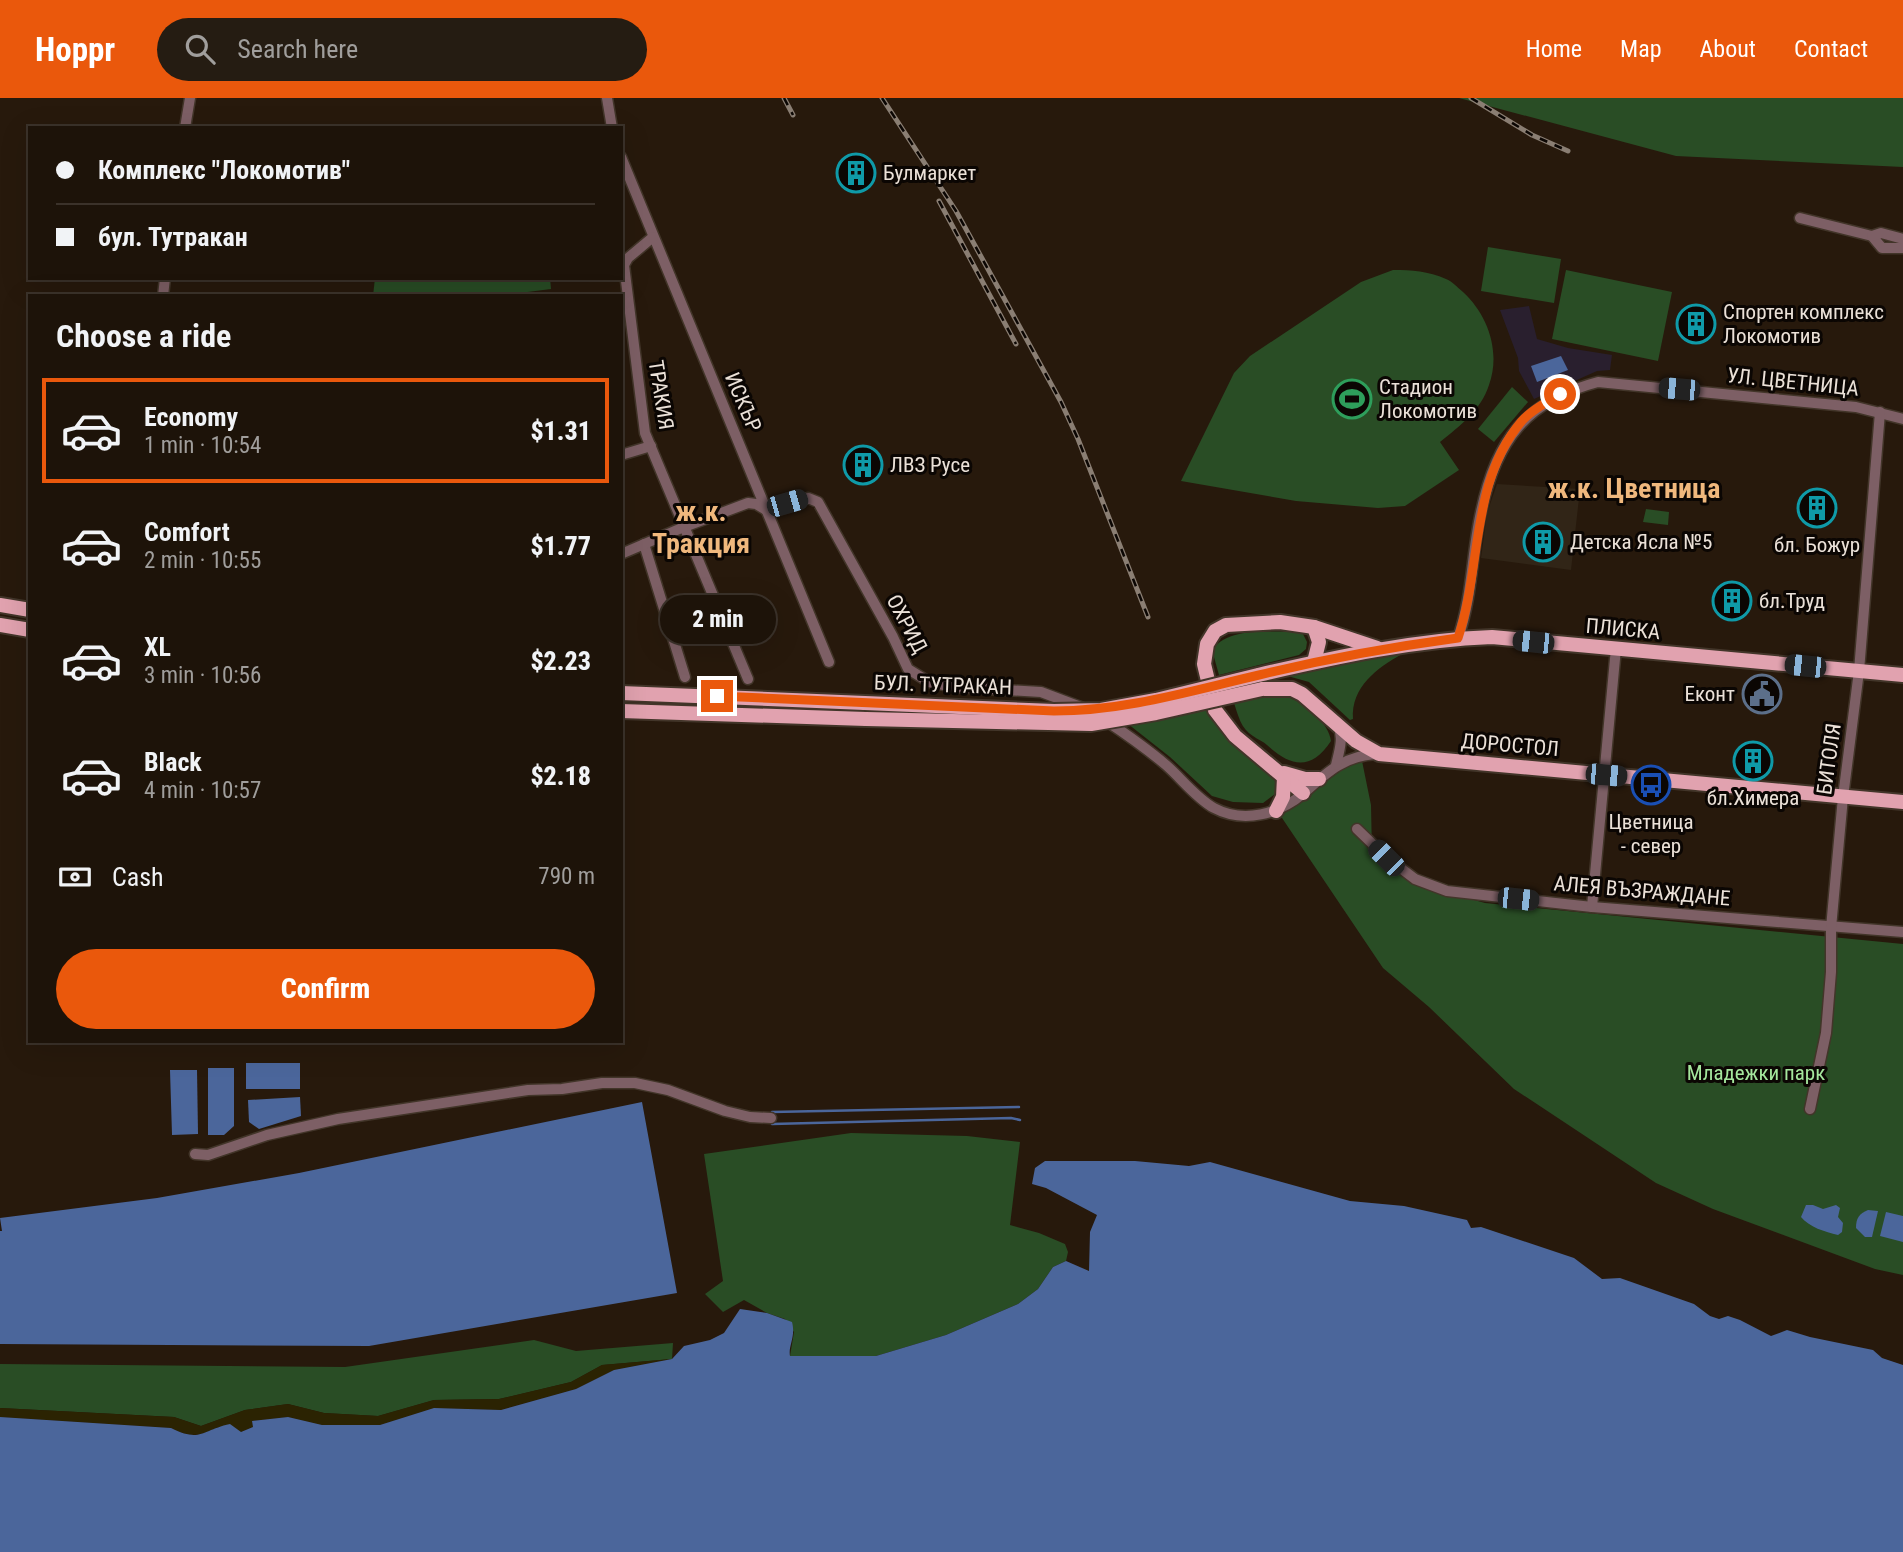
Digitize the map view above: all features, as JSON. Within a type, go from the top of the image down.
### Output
[{"type":"main road","points":[[0,605],[28,610]]},
{"type":"main road","points":[[1303,793],[1235,736],[1214,710],[1204,654],[1215,631],[1226,625],[1280,622],[1314,627],[1379,649]]},
{"type":"main road","points":[[0,625],[28,630]]},
{"type":"main road","points":[[1314,627],[1319,642],[1314,662]]},
{"type":"main road","name":"ПЛИСКА","points":[[1260,682],[1314,662],[1379,649],[1458,638],[1492,637],[1903,675]]},
{"type":"main road","name":"ДОРОСТОЛ","points":[[1260,682],[1302,694],[1356,741],[1379,754],[1903,802]]},
{"type":"main road","name":"БУЛ. ТУТРАКАН","points":[[623,693],[1054,711],[1101,709],[1260,682]]},
{"type":"main road","name":"БУЛ. ТУТРАКАН","points":[[623,711],[1091,724],[1156,713],[1260,682]]},
{"type":"main road","points":[[1280,774],[1319,779]]},
{"type":"main road","points":[[1276,811],[1283,797],[1280,774]]},
{"type":"street","points":[[185,126],[190,98]]},
{"type":"street","points":[[607,98],[612,126]]},
{"type":"street","name":"ИСКЪР","points":[[623,162],[829,662]]},
{"type":"street","points":[[1800,218],[1872,236],[1881,233],[1903,239]]},
{"type":"street","points":[[1872,236],[1882,247],[1903,248]]},
{"type":"street","name":"ТРАКИЯ","points":[[653,237],[628,258],[624,265],[645,433],[748,679]]},
{"type":"street","name":"УЛ. ЦВЕТНИЦА","points":[[1458,638],[1468,610],[1480,512],[1499,455],[1521,422],[1535,409],[1560,394],[1598,382],[1856,407],[1903,419]]},
{"type":"street","name":"БИТОЛЯ","points":[[1810,1109],[1826,1033],[1831,928],[1843,797],[1859,671],[1880,412]]},
{"type":"street","points":[[623,454],[651,446]]},
{"type":"street","name":"ОХРИД","points":[[766,510],[808,498],[818,502],[893,636],[908,669],[929,682],[954,687],[1041,692],[1078,704],[1144,746],[1203,800],[1231,814],[1263,815],[1276,811],[1303,793],[1336,765]]},
{"type":"street","points":[[623,553],[748,503],[766,510]]},
{"type":"street","points":[[644,544],[685,677]]},
{"type":"street","points":[[1592,907],[1616,649]]},
{"type":"street","points":[[1336,765],[1341,746],[1337,724]]},
{"type":"street","points":[[1336,765],[1356,757],[1379,754]]},
{"type":"street","name":"АЛЕЯ ВЪЗРАЖДАНЕ","points":[[1357,829],[1386,858],[1415,880],[1447,891],[1592,907],[1903,932]]},
{"type":"street","points":[[195,1154],[208,1155],[267,1135],[338,1119],[528,1090],[562,1089],[602,1083],[635,1083],[668,1090],[750,1118],[771,1118]]},
{"type":"shaded area","points":[[1529,306],[1537,339],[1568,348],[1612,355],[1610,370],[1597,371],[1534,399],[1519,371],[1518,358],[1500,310]]},
{"type":"shaded area","points":[[1497,484],[1580,489],[1571,570],[1481,558],[1487,513]]},
{"type":"green space","points":[[1459,98],[1903,98],[1903,167],[1676,156]]},
{"type":"green space","points":[[1488,247],[1561,259],[1554,303],[1481,291]]},
{"type":"green space","name":"Стадион Локомотив","points":[[1393,270],[1426,273],[1450,281],[1472,301],[1490,335],[1494,360],[1485,394],[1469,417],[1440,442],[1459,470],[1405,506],[1378,508],[1296,501],[1181,481],[1234,373],[1250,356],[1361,282]]},
{"type":"green space","points":[[1566,270],[1672,292],[1658,361],[1552,339]]},
{"type":"green space","points":[[375,280],[550,280],[551,289],[511,294],[373,294]]},
{"type":"green space","points":[[1512,387],[1528,402],[1494,442],[1478,429]]},
{"type":"green space","points":[[1646,509],[1669,512],[1668,525],[1643,522]]},
{"type":"green space","points":[[1295,631],[1303,634],[1307,642],[1306,649],[1299,655],[1219,675],[1212,650],[1219,642],[1250,632]]},
{"type":"green space","points":[[1395,652],[1402,654],[1375,672],[1361,688],[1356,697],[1353,719],[1350,720],[1309,682],[1284,675]]},
{"type":"green space","points":[[1263,695],[1286,696],[1300,703],[1321,720],[1331,741],[1323,751],[1308,761],[1284,758],[1246,730],[1234,703]]},
{"type":"green space","points":[[1208,706],[1227,737],[1254,761],[1276,775],[1275,794],[1263,803],[1233,802],[1212,796],[1170,757],[1123,720]]},
{"type":"green space","name":"Младежки парк","points":[[1361,756],[1371,805],[1372,854],[1413,883],[1485,903],[1903,944],[1903,1275],[1875,1269],[1713,1209],[1656,1183],[1514,1089],[1429,1007],[1383,968],[1280,815]]},
{"type":"green space","points":[[851,1133],[967,1136],[1020,1142],[1010,1225],[1065,1244],[1068,1252],[1066,1261],[1053,1267],[1038,1289],[1018,1304],[946,1335],[876,1356],[790,1356],[794,1332],[785,1319],[767,1313],[744,1300],[723,1312],[705,1294],[723,1281],[704,1154]]},
{"type":"green space","points":[[534,1340],[576,1351],[673,1343],[672,1359],[602,1365],[571,1382],[499,1399],[434,1400],[378,1416],[324,1413],[288,1404],[245,1410],[201,1426],[174,1417],[0,1408],[0,1364],[345,1367]]},
{"type":"sand","points":[[672,1359],[614,1370],[576,1389],[500,1410],[434,1408],[380,1425],[322,1425],[288,1417],[252,1421],[253,1427],[241,1432],[218,1427],[194,1435],[171,1428],[0,1417],[0,1408],[174,1417],[201,1426],[245,1410],[288,1404],[324,1413],[378,1416],[434,1400],[499,1399],[571,1382],[602,1365]]},
{"type":"water","points":[[1561,356],[1568,370],[1537,382],[1531,366]]},
{"type":"water","points":[[246,1063],[300,1063],[300,1089],[246,1089]]},
{"type":"water","points":[[208,1068],[234,1068],[234,1126],[224,1135],[208,1135]]},
{"type":"water","points":[[170,1070],[197,1070],[198,1134],[172,1135]]},
{"type":"water","points":[[300,1097],[301,1116],[259,1129],[249,1122],[248,1100]]},
{"type":"water","points":[[642,1102],[677,1293],[369,1346],[0,1344],[0,1218],[157,1198],[299,1173]]},
{"type":"water","points":[[1045,1161],[1135,1161],[1189,1166],[1210,1162],[1350,1201],[1404,1206],[1467,1220],[1471,1228],[1481,1227],[1574,1258],[1602,1279],[1620,1278],[1694,1304],[1710,1316],[1719,1319],[1728,1316],[1740,1320],[1771,1336],[1787,1330],[1873,1350],[1882,1358],[1903,1365],[1903,1552],[0,1552],[0,1417],[171,1428],[195,1435],[230,1424],[241,1432],[253,1427],[252,1421],[288,1417],[322,1425],[380,1425],[434,1408],[501,1410],[576,1389],[614,1370],[672,1359],[684,1346],[710,1340],[724,1333],[740,1309],[767,1313],[792,1322],[790,1356],[876,1356],[946,1335],[1018,1304],[1038,1289],[1053,1267],[1066,1261],[1089,1271],[1090,1232],[1097,1215],[1046,1188],[1032,1184],[1035,1168]]},
{"type":"water","points":[[1806,1205],[1823,1209],[1836,1205],[1840,1208],[1838,1217],[1843,1223],[1842,1232],[1833,1234],[1808,1224],[1801,1217]]},
{"type":"water","points":[[1868,1210],[1878,1211],[1872,1237],[1865,1237],[1856,1228],[1859,1217]]},
{"type":"water","points":[[1886,1212],[1903,1216],[1903,1242],[1880,1236]]},
{"type":"waterway","points":[[772,1112],[1019,1107]]},
{"type":"waterway","points":[[772,1124],[1011,1118],[1020,1120]]},
{"type":"railway","points":[[784,98],[793,115]]},
{"type":"railway","points":[[882,98],[956,211],[1061,402],[1148,617]]},
{"type":"railway","points":[[1471,98],[1532,135],[1568,151]]},
{"type":"railway","points":[[939,201],[1016,344]]},
{"type":"place","name":"Булмаркет","points":[[856,173]]},
{"type":"place","name":"Спортен комплекс Локомотив","points":[[1696,324]]},
{"type":"place","name":"Стадион Локомотив","points":[[1352,399]]},
{"type":"place","name":"ЛВЗ Русе","points":[[863,465]]},
{"type":"place","name":"бл. Божур","points":[[1817,508]]},
{"type":"place","name":"Детска Ясла №5","points":[[1543,542]]},
{"type":"place","name":"бл.Труд","points":[[1732,601]]},
{"type":"place","name":"Еконт","points":[[1762,694]]},
{"type":"place","name":"бл.Химера","points":[[1753,761]]},
{"type":"place","name":"Цветница - север","points":[[1651,785]]},
{"type":"district","name":"ж.к. Цветница","points":[[1634,488]]},
{"type":"district","name":"ж.к. Тракция","points":[[701,527]]},
{"type":"route","points":[[717,696],[1079,711],[1124,707],[1357,653],[1458,638],[1468,610],[1480,512],[1499,455],[1521,422],[1535,409],[1560,394]]}]
